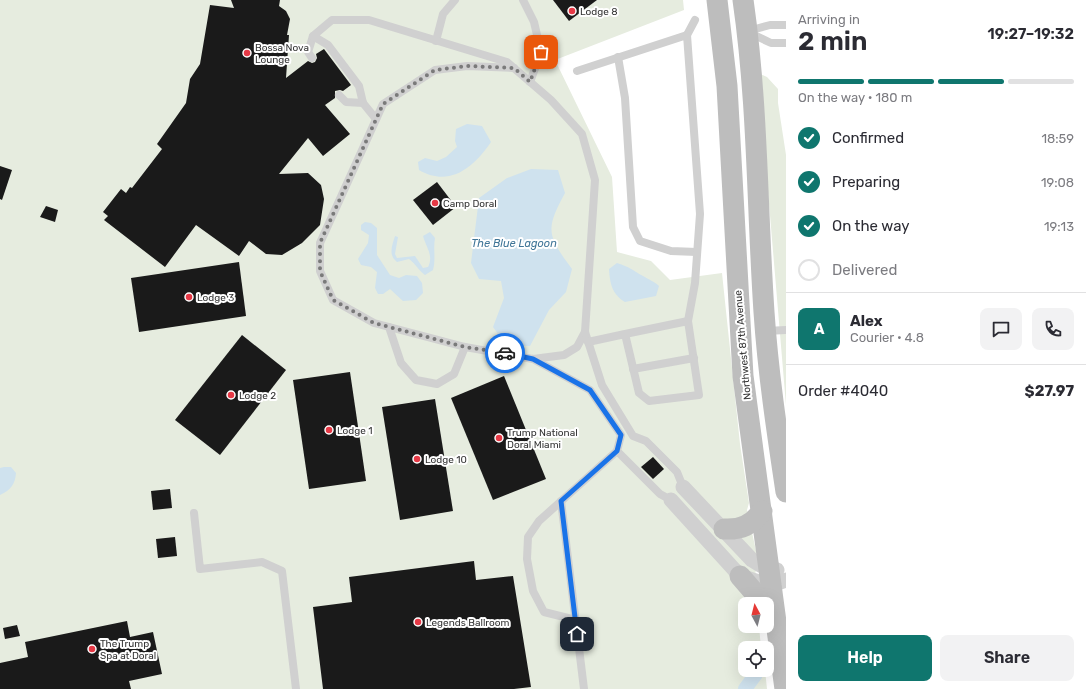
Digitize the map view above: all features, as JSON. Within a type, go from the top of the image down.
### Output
[{"type":"main road","name":"Northwest 87th Avenue","points":[[717,0],[722,32],[729,121],[741,354],[762,511],[778,576],[777,632],[785,689]]},
{"type":"main road","points":[[744,0],[754,94],[766,331],[771,391],[786,492]]},
{"type":"main road","points":[[722,32],[748,31]]},
{"type":"main road","points":[[724,530],[744,527],[753,522],[762,511]]},
{"type":"main road","points":[[740,576],[753,590],[757,597]]},
{"type":"main road","points":[[774,627],[777,632]]},
{"type":"street","points":[[683,487],[752,560],[778,576]]},
{"type":"street","points":[[670,500],[740,576],[757,583],[778,576]]},
{"type":"lane","points":[[436,41],[443,14],[455,0]]},
{"type":"lane","points":[[523,0],[534,22],[541,52],[530,82]]},
{"type":"lane","points":[[312,58],[308,52],[313,36],[332,20],[369,20],[508,62],[551,100],[582,134],[595,180],[585,332],[602,385],[633,436],[646,441],[677,472],[683,487]]},
{"type":"lane","points":[[625,334],[639,394],[649,401],[699,395],[688,321],[696,283],[700,214],[687,35],[695,20]]},
{"type":"lane","points":[[748,31],[770,25],[786,25]]},
{"type":"lane","points":[[748,31],[771,43],[786,43]]},
{"type":"lane","points":[[578,71],[687,35]]},
{"type":"lane","points":[[313,36],[328,45],[359,86],[363,103],[376,119]]},
{"type":"lane","points":[[618,58],[625,98],[632,227],[640,241],[671,251],[697,252]]},
{"type":"lane","points":[[514,68],[467,66],[435,70],[383,104],[320,243],[320,271],[333,300],[374,323],[465,347],[533,359],[564,356],[577,347],[585,332]]},
{"type":"lane","points":[[339,94],[346,102],[363,103]]},
{"type":"lane","points":[[588,342],[688,321]]},
{"type":"lane","points":[[390,327],[402,363],[416,380],[437,384],[454,374],[465,347]]},
{"type":"lane","points":[[766,331],[786,330]]},
{"type":"lane","points":[[633,369],[694,358]]},
{"type":"lane","points":[[533,359],[590,390],[621,435],[617,451],[539,520],[528,537],[527,559],[533,591],[544,612],[576,620]]},
{"type":"lane","points":[[617,451],[660,494],[670,500]]},
{"type":"lane","points":[[561,501],[584,689]]},
{"type":"lane","points":[[194,513],[200,569],[262,562],[282,571],[296,689]]},
{"type":"shaded area","points":[[0,0],[683,0],[684,10],[555,60],[612,177],[617,252],[651,261],[670,280],[722,273],[740,444],[749,503],[747,510],[757,555],[754,597],[738,597],[738,633],[760,633],[760,641],[738,641],[738,677],[766,677],[767,689],[0,689]]},
{"type":"shaded area","points":[[758,73],[767,77],[778,89],[778,103],[786,155],[786,405]]},
{"type":"water","points":[[467,124],[482,126],[491,142],[469,167],[451,176],[441,177],[430,175],[419,170],[418,162],[425,158],[437,161],[446,157],[457,147],[455,141],[456,129]]},
{"type":"water","name":"The Blue Lagoon","points":[[531,169],[558,170],[565,193],[554,216],[552,232],[558,248],[572,269],[566,292],[549,310],[530,346],[506,345],[493,327],[504,298],[501,281],[479,279],[471,263],[479,198],[507,178]]},
{"type":"water","points":[[365,222],[371,223],[377,228],[377,255],[390,275],[399,278],[406,275],[417,276],[422,283],[423,293],[416,300],[403,301],[390,289],[383,294],[378,294],[375,288],[377,272],[371,267],[361,265],[358,259],[368,243],[369,235],[361,230],[361,225]]},
{"type":"water","points":[[430,232],[435,238],[433,270],[425,275],[409,259],[397,262],[394,259],[392,256],[392,250],[395,236],[398,237],[395,254],[397,258],[415,256],[423,268],[428,267],[430,263],[430,255],[423,236]]},
{"type":"water","points":[[617,263],[628,267],[657,284],[659,286],[656,296],[625,302],[617,296],[612,288],[609,269]]},
{"type":"water","points":[[11,467],[16,473],[10,489],[0,495],[0,468]]},
{"type":"building","points":[[231,0],[280,0],[279,6],[286,11],[290,19],[287,35],[289,35],[286,78],[308,61],[312,63],[315,62],[317,58],[316,54],[324,49],[351,85],[343,91],[335,91],[335,98],[325,105],[350,134],[323,156],[308,138],[279,174],[308,173],[321,185],[324,199],[320,225],[302,243],[282,255],[266,254],[249,241],[239,256],[196,225],[165,267],[104,220],[108,216],[103,212],[121,189],[126,193],[130,187],[132,188],[162,149],[157,144],[186,103],[190,79],[200,64],[210,5],[234,8]]},
{"type":"building","name":"Lodge 8","points":[[553,0],[597,0],[569,21]]},
{"type":"building","points":[[0,166],[12,170],[2,200],[0,199]]},
{"type":"building","name":"Camp Doral","points":[[437,182],[456,207],[433,225],[413,200]]},
{"type":"building","points":[[46,206],[58,210],[55,222],[40,217]]},
{"type":"building","name":"Lodge 3","points":[[239,262],[246,316],[139,332],[131,278]]},
{"type":"building","name":"Lodge 2","points":[[242,335],[286,370],[220,455],[175,420]]},
{"type":"building","name":"Lodge 1","points":[[350,372],[366,481],[309,489],[293,380]]},
{"type":"building","name":"Trump National Doral Miami","points":[[504,376],[546,479],[493,500],[451,398]]},
{"type":"building","name":"Lodge 10","points":[[435,399],[453,511],[400,520],[382,407]]},
{"type":"building","points":[[653,457],[664,469],[653,479],[641,467]]},
{"type":"building","points":[[170,489],[172,508],[153,510],[151,491]]},
{"type":"building","points":[[175,537],[177,556],[158,558],[156,539]]},
{"type":"building","name":"Legends Ballroom","points":[[474,561],[476,580],[513,576],[531,687],[514,689],[323,689],[313,607],[352,602],[349,577]]},
{"type":"building","name":"The Trump Spa at Doral","points":[[127,621],[130,637],[153,632],[162,674],[129,681],[131,689],[0,689],[0,663],[28,657],[25,642]]},
{"type":"building","points":[[17,625],[20,636],[5,639],[3,628]]},
{"type":"waterway","points":[[745,689],[754,677]]},
{"type":"way so far","points":[[505,353],[465,347],[374,323],[333,300],[320,271],[320,243],[383,104],[435,70],[467,66],[514,68],[530,82],[541,52]]},
{"type":"place","name":"Lodge 8","points":[[572,11]]},
{"type":"place","name":"Bossa Nova Lounge","points":[[247,53]]},
{"type":"place","name":"Camp Doral","points":[[435,203]]},
{"type":"place","name":"Lodge 3","points":[[189,297]]},
{"type":"place","name":"Lodge 2","points":[[231,395]]},
{"type":"place","name":"Lodge 1","points":[[329,430]]},
{"type":"place","name":"Trump National Doral Miami","points":[[499,438]]},
{"type":"place","name":"Lodge 10","points":[[417,459]]},
{"type":"place","name":"Legends Ballroom","points":[[418,622]]},
{"type":"place","name":"The Trump Spa at Doral","points":[[92,649]]},
{"type":"route","points":[[505,353],[533,359],[590,390],[621,435],[617,451],[561,501],[577,634]]}]
